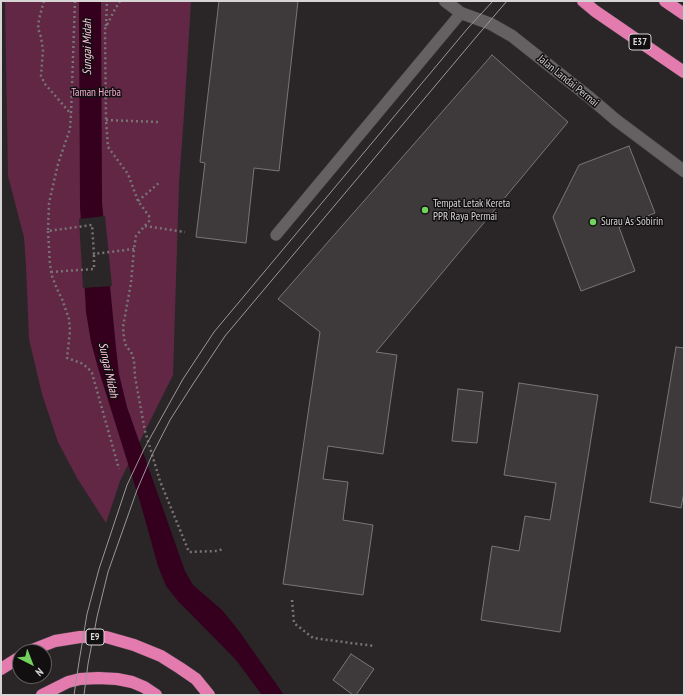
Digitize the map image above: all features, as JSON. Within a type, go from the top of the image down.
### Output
[{"type":"highway","name":"E37","points":[[583,1],[595,11],[684,72]]},
{"type":"highway","points":[[665,1],[684,14]]},
{"type":"highway","name":"E9","points":[[47,644],[80,636],[106,637],[134,645],[161,656],[180,668],[196,679],[209,695]]},
{"type":"highway","points":[[1,669],[12,662]]},
{"type":"highway","points":[[42,695],[68,682],[80,679],[98,678],[132,682],[144,687],[156,695]]},
{"type":"street","name":"Jalan Landai Permai","points":[[445,1],[461,13],[491,24],[512,36],[616,120],[684,171]]},
{"type":"lane","points":[[276,235],[461,13]]},
{"type":"path","points":[[44,1],[38,28],[43,50],[41,76],[45,84],[71,114]]},
{"type":"path","points":[[75,1],[70,129],[58,164],[49,203],[48,231],[50,265],[56,289],[62,298],[69,319],[70,331],[67,358],[82,363],[92,373],[119,469]]},
{"type":"path","points":[[106,1],[106,120],[108,147],[128,174],[138,201],[149,216],[149,221],[136,236],[131,283],[123,327],[126,346],[131,352],[134,360],[135,377],[145,431],[160,481],[190,552],[217,551],[223,549]]},
{"type":"path","points":[[106,29],[120,1]]},
{"type":"path","points":[[106,120],[159,122]]},
{"type":"path","points":[[138,201],[160,182]]},
{"type":"path","points":[[48,231],[92,225],[94,269],[51,272]]},
{"type":"path","points":[[145,226],[185,232]]},
{"type":"path","points":[[94,254],[134,249]]},
{"type":"path","points":[[292,600],[294,623],[313,638],[374,646]]},
{"type":"green space","name":"Taman Herba","points":[[5,1],[191,1],[179,183],[173,375],[120,481],[106,523],[77,478],[58,442],[42,394],[29,339],[24,237],[8,176]]},
{"type":"water","name":"Sungai Midah","points":[[79,1],[101,1],[102,203],[119,374],[127,407],[185,571],[193,585],[222,610],[239,631],[284,695],[262,695],[236,660],[178,601],[166,586],[158,566],[141,505],[98,368],[91,342],[86,312],[80,206]]},
{"type":"pier","points":[[105,216],[112,286],[83,288],[79,219]]},
{"type":"building","points":[[219,1],[298,1],[279,171],[254,168],[246,243],[196,237],[205,163],[200,162]]},
{"type":"building","name":"Tempat Letak Kereta PPR Raya Permai","points":[[492,55],[568,122],[376,352],[397,355],[383,454],[328,446],[323,479],[348,482],[343,520],[373,525],[363,595],[283,584],[320,332],[278,299]]},
{"type":"building","name":"Surau As Sobirin","points":[[629,146],[655,213],[619,227],[635,271],[581,291],[553,217],[579,165]]},
{"type":"building","points":[[676,347],[684,348],[684,492],[681,508],[650,502]]},
{"type":"building","points":[[519,383],[598,395],[560,632],[481,620],[492,546],[519,551],[525,516],[550,520],[556,483],[504,475]]},
{"type":"building","points":[[458,389],[483,392],[477,443],[452,441]]},
{"type":"building","points":[[351,654],[374,669],[356,695],[353,695],[333,680]]},
{"type":"tram line","points":[[74,695],[87,614],[99,569],[127,485],[144,449],[183,379],[214,332],[468,28],[493,1]]},
{"type":"tram line","points":[[84,695],[97,617],[108,572],[137,490],[152,455],[170,420],[225,336],[507,1]]},
{"type":"place","name":"Tempat Letak Kereta PPR Raya Permai","points":[[425,210]]},
{"type":"place","name":"Surau As Sobirin","points":[[593,222]]}]
